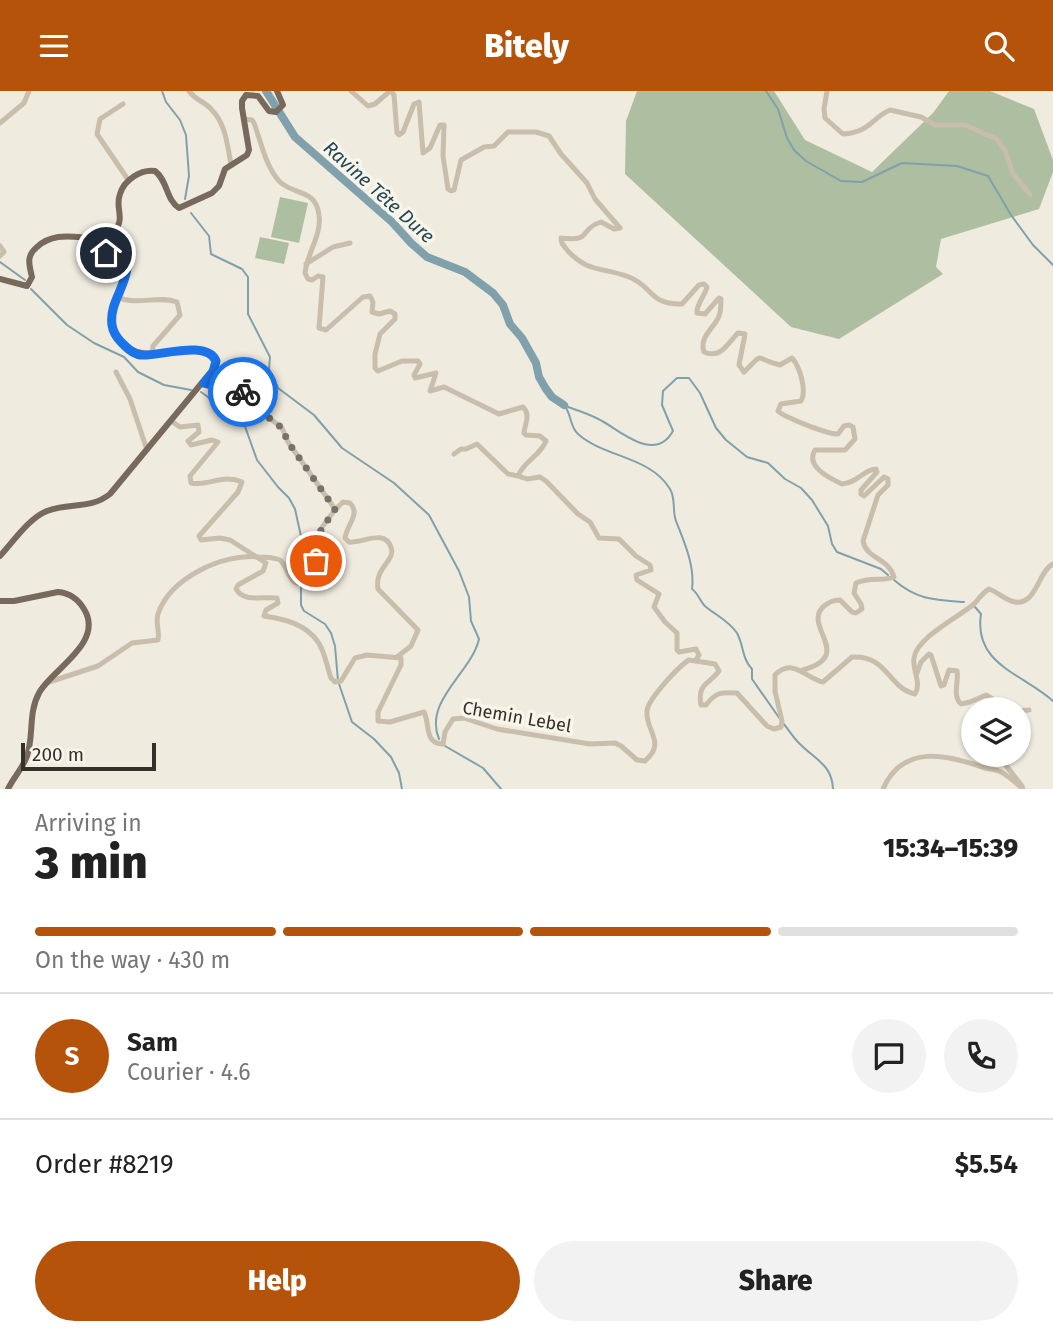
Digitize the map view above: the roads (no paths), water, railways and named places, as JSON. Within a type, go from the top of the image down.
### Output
[{"type":"main road","points":[[0,556],[43,513],[90,505],[105,497],[213,372],[216,361],[208,352],[169,351],[140,355],[132,352],[115,335],[112,319],[127,268],[104,263],[100,259],[116,246],[119,239],[119,194],[129,181],[140,172],[155,170],[165,182],[175,207],[184,208],[212,193],[219,186],[225,169],[242,159],[249,150],[242,101],[246,95],[258,96],[265,108],[272,112],[281,109],[282,101],[277,91]]},
{"type":"main road","points":[[0,279],[27,286],[32,277],[28,262],[32,252],[53,237],[102,239],[117,230]]},
{"type":"main road","points":[[0,601],[65,593],[78,601],[86,613],[88,627],[79,649],[46,683],[34,705],[28,756],[8,789]]},
{"type":"street","points":[[0,123],[24,103],[29,91]]},
{"type":"street","points":[[189,91],[193,97],[211,108],[220,121],[226,133],[231,164]]},
{"type":"street","points":[[351,91],[368,106],[390,91],[394,95],[399,135],[403,132],[414,104],[419,102],[423,153],[430,148],[440,125],[443,125],[443,156],[449,190],[454,190],[461,160],[484,147],[494,146],[512,131],[536,132],[550,136],[561,154],[587,183],[595,199],[620,228],[616,230],[601,222],[592,226],[582,239],[561,238],[561,243],[577,261],[601,271],[630,277],[665,303],[682,303],[699,285],[704,284],[707,287],[706,294],[697,308],[697,313],[705,314],[721,299],[718,319],[706,334],[702,346],[704,352],[715,355],[722,352],[741,332],[746,337],[740,365],[744,372],[755,358],[759,357],[780,365],[792,358],[796,362],[805,392],[804,398],[801,401],[781,404],[778,408],[781,415],[829,435],[838,434],[844,426],[849,425],[855,433],[855,439],[845,450],[815,450],[812,453],[813,465],[842,484],[853,483],[871,469],[876,469],[877,472],[861,490],[864,496],[880,479],[888,479],[888,485],[878,495],[863,541],[867,552],[886,563],[894,577],[867,579],[856,583],[854,593],[862,609],[856,613],[840,600],[832,601],[820,610],[818,624],[827,643],[826,656],[819,664],[803,670],[786,668],[775,675],[781,727],[774,729],[767,726],[737,693],[720,692],[706,705],[701,705],[704,684],[719,671],[715,664],[696,660],[699,656],[696,649],[679,652],[677,650],[677,633],[664,622],[654,607],[659,594],[637,580],[636,575],[650,570],[650,565],[636,557],[619,539],[599,538],[590,522],[540,477],[523,479],[508,474],[477,444],[454,454]]},
{"type":"street","points":[[827,91],[825,118],[844,134],[871,126],[890,110],[920,117],[935,125],[965,125],[997,139],[1005,151],[1013,174],[1030,194]]},
{"type":"street","points":[[123,104],[100,119],[97,134],[129,181]]},
{"type":"street","points":[[244,119],[254,123],[268,163],[279,181],[307,195],[317,206],[317,234],[306,264],[308,279],[323,277],[319,324],[322,329],[326,330],[367,295],[372,298],[372,312],[379,314],[390,311],[395,314],[395,319],[380,334],[375,354],[375,368],[378,371],[402,361],[418,361],[420,364],[415,378],[436,373],[437,377],[430,391],[444,387],[452,389],[499,414],[523,407],[526,409],[528,417],[524,433],[540,436],[546,441],[543,448],[523,467],[518,477]]},
{"type":"street","points":[[306,264],[333,247],[350,243]]},
{"type":"street","points":[[0,246],[4,252],[0,256]]},
{"type":"street","points":[[117,297],[126,301],[177,302],[180,315],[153,346],[152,354]]},
{"type":"street","points":[[116,372],[130,399],[147,450]]},
{"type":"street","points":[[204,383],[242,391],[249,402],[282,428],[288,442],[335,509]]},
{"type":"street","points":[[46,683],[98,666],[132,643],[158,640],[158,614],[167,594],[207,566],[257,556],[278,559],[294,582],[302,583],[307,580],[316,561],[314,541],[335,509],[343,502],[350,502],[356,513],[346,533],[345,538],[349,542],[379,537],[388,543],[392,550],[391,558],[380,569],[378,589],[418,630],[411,646],[397,657],[367,655],[355,658],[341,681],[335,682],[331,678],[318,641],[311,634],[288,620],[264,616],[265,610],[278,603],[277,598],[248,598],[236,591],[240,584],[266,569],[266,563],[257,556],[230,540],[199,538],[200,533],[242,484],[239,480],[222,478],[191,483],[190,477],[218,442],[212,440],[191,446],[188,441],[199,432],[198,425],[180,428],[171,421]]},
{"type":"street","points":[[803,670],[822,682],[852,657],[871,658],[905,690],[915,694],[918,686],[914,659],[916,650],[936,631],[971,606],[989,589],[1012,601],[1024,600],[1035,589],[1045,569],[1053,564]]},
{"type":"street","points":[[916,676],[921,662],[929,654],[941,686],[944,685],[949,670],[957,671],[956,695],[961,704]]},
{"type":"street","name":"Chemin Lebel","points":[[397,657],[401,658],[402,662],[378,712],[380,723],[424,712],[428,732],[438,744],[443,744],[445,732],[453,719],[464,718],[497,729],[590,744],[621,745],[640,761],[645,761],[651,755],[655,745],[647,711],[650,702],[674,673],[685,663],[696,660]]},
{"type":"street","points":[[883,789],[901,766],[925,755],[946,757],[999,770],[1023,789]]},
{"type":"street","points":[[1008,767],[1023,789]]},
{"type":"waterway","points":[[162,91],[186,135],[189,176],[185,199]]},
{"type":"waterway","name":"Ravine Tête Dure","points":[[266,91],[295,137],[392,222],[411,243],[427,257],[465,272],[493,293],[503,305],[510,324],[522,338],[536,363],[539,377],[546,389],[564,405]]},
{"type":"waterway","points":[[766,91],[778,109],[787,138],[794,150],[806,161],[841,181],[862,182],[902,163],[957,166],[988,176],[1011,215],[1033,245],[1053,265]]},
{"type":"waterway","points":[[191,213],[209,236],[211,254],[242,269],[248,277],[248,314],[270,357],[269,369],[278,388],[314,415],[342,448],[394,483],[429,515],[459,571],[469,597],[471,621],[479,639],[468,663],[443,699],[436,725],[439,739]]},
{"type":"waterway","points":[[0,262],[25,280]]},
{"type":"waterway","points":[[31,289],[67,325],[94,343],[124,357],[138,372],[164,385],[191,390]]},
{"type":"waterway","points":[[566,406],[598,419],[638,442],[657,444],[666,440],[673,431],[662,405],[663,391],[677,378],[689,378],[700,393],[716,428],[726,440],[747,457],[768,463],[785,479],[801,488],[812,500],[828,526],[832,544],[837,552],[881,569],[888,575]]},
{"type":"waterway","points":[[201,392],[220,409],[242,418],[257,460],[295,509],[306,559],[301,574],[301,605],[304,611],[325,624],[331,633],[338,681],[352,722],[391,757],[399,773],[402,789]]},
{"type":"waterway","name":"Ravine Tête Dure","points":[[564,405],[578,434],[601,448],[651,470],[670,489],[675,517],[690,562],[692,589],[706,607],[737,633],[746,661],[752,669],[752,679],[780,719]]},
{"type":"waterway","points":[[894,580],[919,595],[964,602]]},
{"type":"waterway","points":[[975,607],[981,614],[981,631],[985,645],[993,657],[1003,667],[1053,701]]},
{"type":"waterway","name":"Ravine Tête Dure","points":[[783,723],[798,743],[826,768],[833,789]]},
{"type":"waterway","points":[[445,746],[483,768],[501,789]]}]
